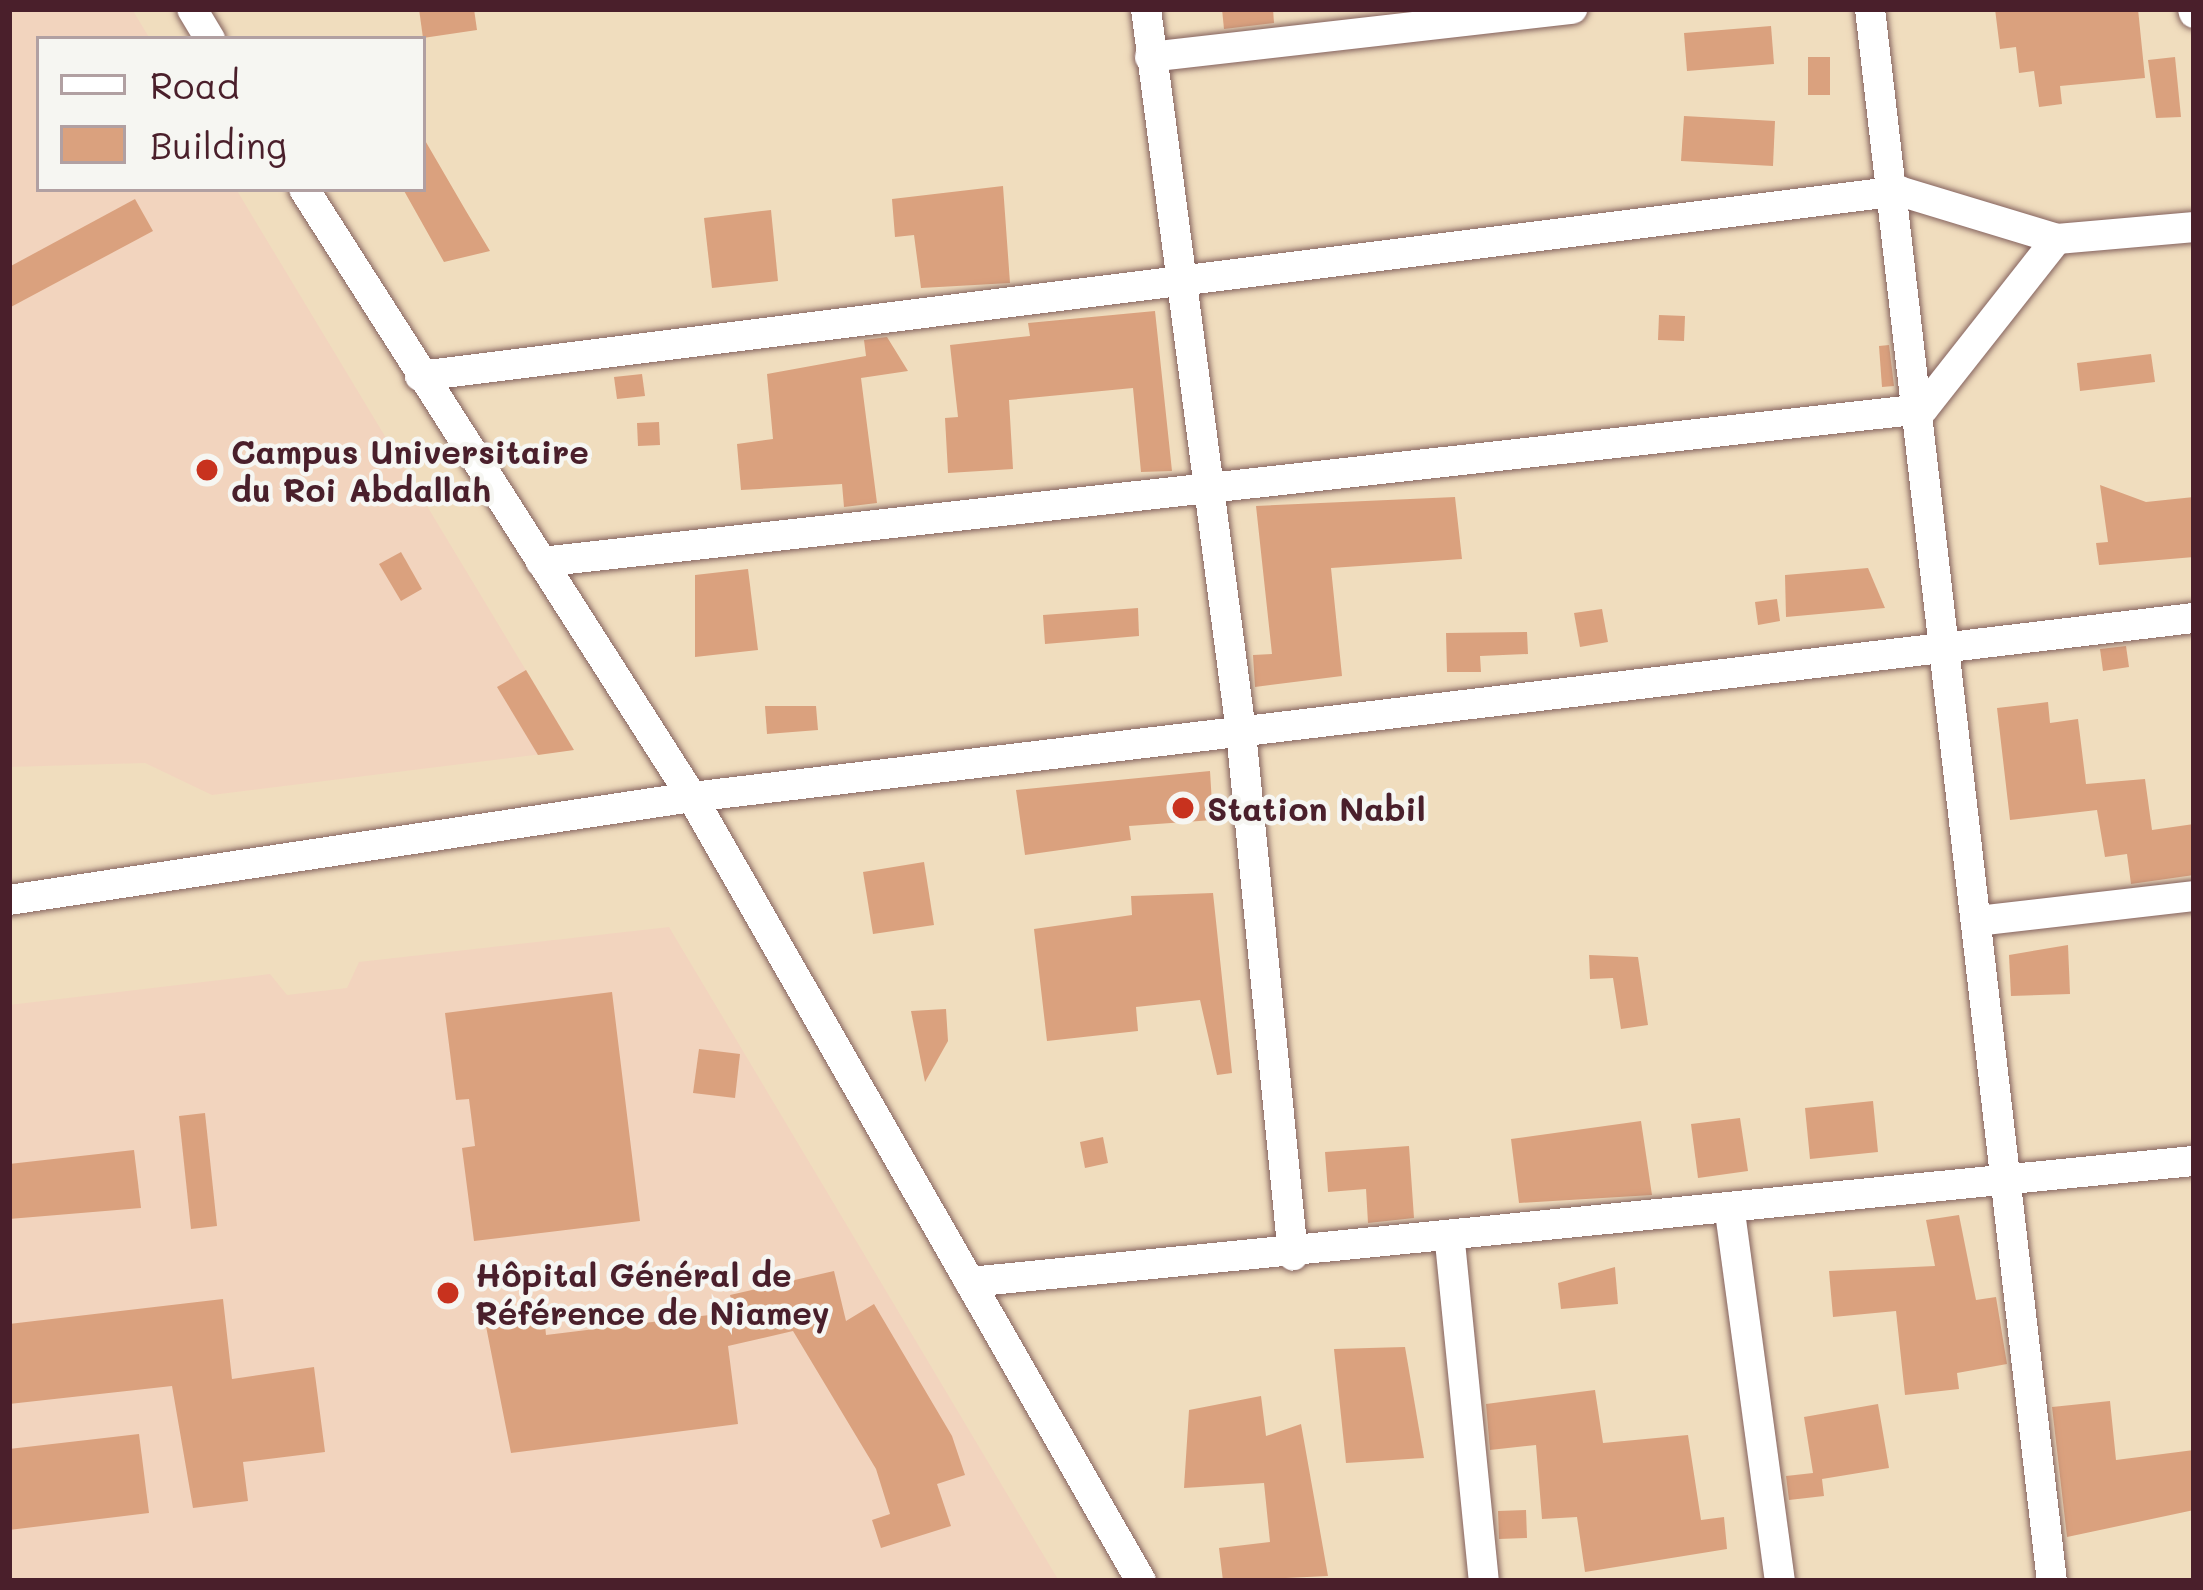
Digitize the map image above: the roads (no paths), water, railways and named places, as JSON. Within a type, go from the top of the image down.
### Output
[{"type":"street","points":[[192,9],[209,36]]},
{"type":"street","points":[[1146,9],[1241,731],[1293,1255]]},
{"type":"street","points":[[1150,57],[1572,9]]},
{"type":"street","points":[[1870,9],[1900,191],[2052,1581]]},
{"type":"street","points":[[420,376],[1900,191],[2056,238],[2194,227]]},
{"type":"street","points":[[306,192],[692,797],[1141,1581]]},
{"type":"street","points":[[541,562],[1923,409],[2056,238]]},
{"type":"street","points":[[9,900],[692,797],[2194,618]]},
{"type":"street","points":[[1978,921],[2194,896]]},
{"type":"street","points":[[970,1282],[1450,1242],[2194,1161]]},
{"type":"street","points":[[1730,1212],[1780,1581]]},
{"type":"street","points":[[1450,1242],[1484,1581]]},
{"type":"place","name":"Campus Universitaire du Roi Abdallah","points":[[207,470]]},
{"type":"place","name":"Station Nabil","points":[[1183,808]]},
{"type":"place","name":"Hôpital Général de Référence de Niamey","points":[[448,1293]]}]
